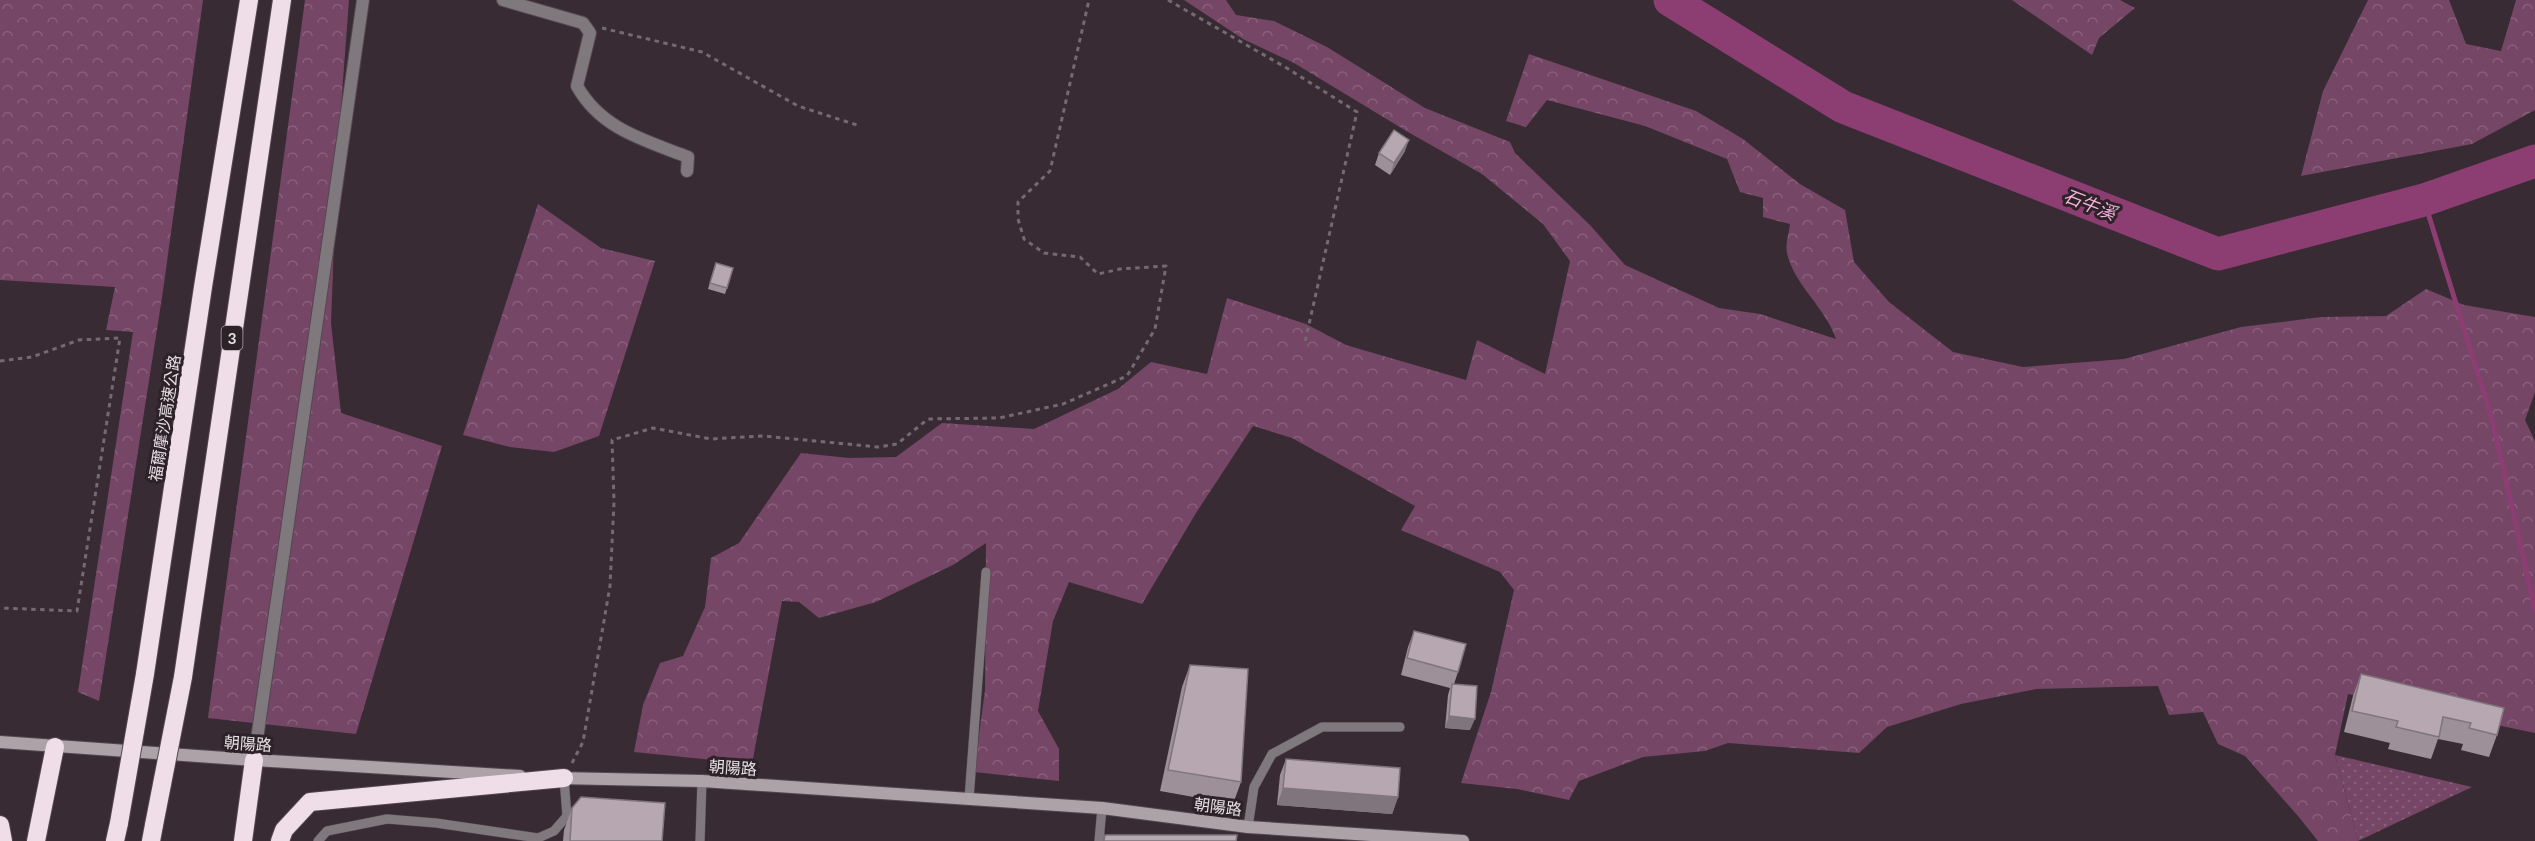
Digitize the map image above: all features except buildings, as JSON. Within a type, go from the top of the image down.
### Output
[{"type":"highway","name":"福爾摩沙高速公路","points":[[117,832],[145,674],[249,0]]},
{"type":"highway","name":"3","points":[[153,833],[183,677],[282,0]]},
{"type":"highway","points":[[36,841],[54,747]]},
{"type":"highway","points":[[243,841],[254,760]]},
{"type":"highway","points":[[280,841],[284,830],[310,802],[564,778]]},
{"type":"highway","points":[[0,825],[3,841]]},
{"type":"main road","name":"朝陽路","points":[[0,742],[564,778],[702,781],[1102,808],[1248,827],[1463,841]]},
{"type":"street","points":[[254,760],[363,0]]},
{"type":"street","points":[[503,0],[583,23],[590,33],[577,86],[587,105],[622,132],[688,157],[687,171]]},
{"type":"lane","points":[[969,799],[986,572]]},
{"type":"lane","points":[[1248,827],[1254,787],[1272,754],[1323,727],[1400,727]]},
{"type":"lane","points":[[318,841],[327,831],[387,819],[436,823],[538,838],[554,831],[567,816],[564,778]]},
{"type":"lane","points":[[700,841],[702,781]]},
{"type":"lane","points":[[1099,841],[1102,808]]},
{"type":"path","points":[[564,778],[583,742],[610,586],[614,502],[612,440],[653,428],[711,439],[763,436],[878,447],[897,444],[928,418],[999,418],[1063,404],[1127,376],[1155,329],[1166,266],[1120,269],[1098,274],[1080,256],[1044,253],[1024,239],[1018,219],[1018,202],[1050,171],[1089,0]]},
{"type":"path","points":[[1168,0],[1285,67],[1357,112],[1305,342]]},
{"type":"path","points":[[583,23],[702,52],[798,106],[860,126]]},
{"type":"path","points":[[0,361],[32,357],[79,340],[120,338],[77,611],[0,608]]},
{"type":"green space","points":[[0,0],[203,0],[163,291],[99,701],[78,692],[133,332],[106,330],[115,287],[0,280]]},
{"type":"green space","points":[[305,0],[349,0],[337,161],[331,323],[341,413],[442,446],[356,734],[208,718]]},
{"type":"green space","points":[[1184,0],[1226,0],[1236,15],[1274,21],[1327,47],[1425,108],[1510,142],[1515,153],[1590,225],[1625,265],[1719,308],[1760,314],[1836,339],[1825,317],[1796,276],[1791,265],[1787,250],[1790,224],[1763,217],[1763,198],[1740,192],[1727,159],[1645,126],[1547,100],[1526,127],[1506,121],[1529,54],[1696,111],[1743,139],[1800,184],[1845,210],[1854,262],[1889,302],[1953,352],[2023,367],[2124,359],[2241,327],[2321,317],[2386,316],[2426,289],[2464,305],[2535,317],[2535,392],[2525,420],[2535,441],[2535,733],[2348,694],[2335,755],[2358,841],[2318,841],[2245,756],[2218,744],[2203,712],[2169,715],[2158,686],[2036,689],[1961,704],[1887,727],[1859,753],[1728,743],[1705,751],[1643,757],[1579,781],[1569,800],[1517,789],[1461,783],[1491,692],[1514,590],[1500,572],[1401,530],[1415,506],[1292,438],[1253,426],[1196,513],[1142,604],[1069,582],[1053,621],[1038,711],[1059,749],[1059,781],[974,772],[985,690],[986,543],[953,565],[876,602],[819,618],[799,602],[782,601],[752,764],[634,752],[643,705],[660,663],[683,656],[705,607],[711,558],[739,543],[801,453],[849,458],[896,457],[942,423],[1034,429],[1118,389],[1151,362],[1207,374],[1227,298],[1306,324],[1346,345],[1466,380],[1477,340],[1545,374],[1570,261],[1543,224],[1482,174],[1294,63],[1243,39]]},
{"type":"green space","points":[[2012,0],[2120,0],[2135,8],[2099,38],[2092,55]]},
{"type":"green space","points":[[2368,0],[2449,0],[2466,44],[2501,51],[2516,0],[2535,0],[2535,110],[2472,144],[2301,176],[2323,91]]},
{"type":"green space","points":[[538,204],[601,248],[655,261],[599,436],[554,452],[510,447],[463,435]]},
{"type":"green space","points":[[2335,755],[2472,787],[2358,841]]},
{"type":"waterway","name":"石牛溪","points":[[1670,0],[1843,107],[2218,254],[2424,200],[2535,161]]},
{"type":"waterway","points":[[2424,200],[2493,423],[2535,610]]}]
